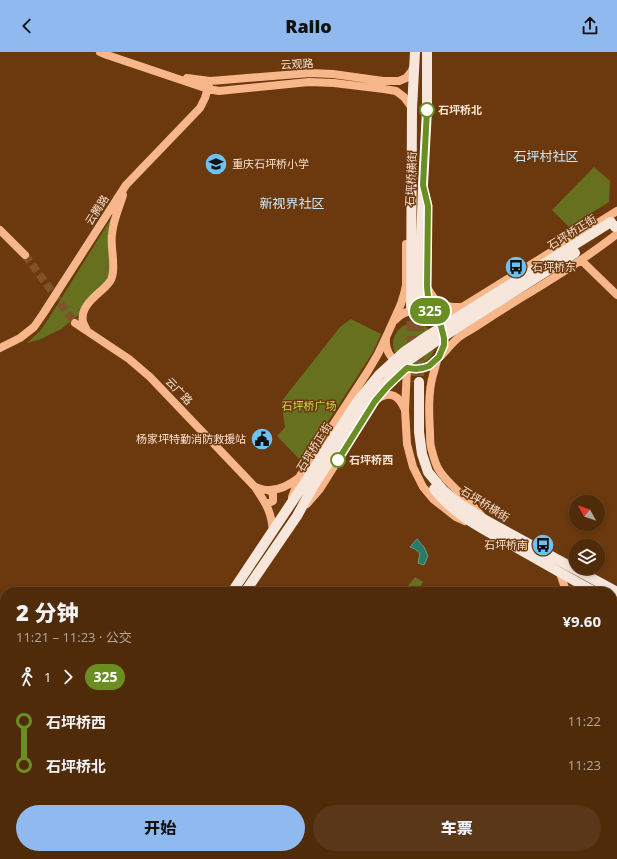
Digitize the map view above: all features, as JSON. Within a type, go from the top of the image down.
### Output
[{"type":"main road","name":"石坪桥横街","points":[[415,57],[412,109],[412,183],[415,306],[427,110],[427,52]]},
{"type":"main road","name":"石坪桥正街","points":[[235,587],[307,481],[370,398],[405,363],[615,225]]},
{"type":"main road","name":"石坪桥横街","points":[[416,382],[413,434],[415,454],[422,475],[437,494],[455,511],[607,587]]},
{"type":"main road","name":"石坪桥正街","points":[[248,587],[297,516],[307,481]]},
{"type":"main road","name":"石坪桥横街","points":[[484,525],[585,587]]},
{"type":"street","name":"云观路","points":[[100,52],[171,76],[209,85],[219,91],[309,82],[334,83],[384,89],[396,92]]},
{"type":"street","points":[[412,109],[409,102],[396,92],[400,87],[399,82],[406,78],[411,72],[415,57]]},
{"type":"street","name":"云观路","points":[[209,85],[310,73],[333,74],[399,82]]},
{"type":"street","name":"云腾路","points":[[0,348],[20,338],[34,327],[126,185],[200,108],[209,85]]},
{"type":"street","points":[[255,486],[270,490],[307,481],[378,354],[401,304],[406,285],[407,209],[412,183]]},
{"type":"street","points":[[87,331],[83,322],[83,314],[86,305],[109,284],[112,278],[112,234],[115,219],[126,185]]},
{"type":"street","points":[[423,185],[428,206],[427,287],[432,316]]},
{"type":"street","points":[[432,316],[441,315],[464,306],[617,211]]},
{"type":"street","points":[[387,335],[386,342],[389,354],[398,363],[407,368],[416,369],[429,366],[459,337],[581,260],[615,225]]},
{"type":"street","points":[[0,230],[25,255]]},
{"type":"street","points":[[581,260],[617,295]]},
{"type":"street","points":[[427,287],[440,304],[448,307],[464,306]]},
{"type":"street","points":[[392,323],[401,314],[414,310],[432,316],[441,326],[444,345],[433,378],[430,395],[430,446],[439,470],[451,485],[464,497],[484,525]]},
{"type":"street","name":"云广路","points":[[75,323],[129,359],[150,377],[255,486],[266,503],[272,520],[273,531]]},
{"type":"street","points":[[297,516],[320,489],[375,401],[407,368]]},
{"type":"street","points":[[407,368],[405,410],[407,444],[413,467],[423,487],[433,499],[456,517],[484,525]]},
{"type":"street","points":[[375,401],[388,394],[398,398],[405,410]]},
{"type":"street","points":[[266,503],[273,501],[273,494],[270,490]]},
{"type":"street","points":[[560,573],[565,587]]},
{"type":"green space","points":[[594,167],[610,181],[609,202],[569,227],[552,210]]},
{"type":"green space","points":[[112,217],[110,271],[106,281],[80,314],[61,329],[41,339],[27,343],[40,331],[49,318]]},
{"type":"green space","name":"石坪桥广场","points":[[351,319],[381,334],[373,352],[302,462],[277,436],[285,427],[281,402],[340,327]]},
{"type":"green space","points":[[414,323],[429,329],[435,344],[429,359],[414,365],[399,359],[393,344],[399,329]]},
{"type":"green space","points":[[415,577],[423,582],[420,587],[408,586]]},
{"type":"water","points":[[417,539],[424,547],[428,556],[424,565],[418,563],[420,553],[410,547]]},
{"type":"tunnel","points":[[25,255],[75,323]]},
{"type":"tunnel","points":[[411,306],[413,382]]},
{"type":"tunnel","points":[[419,306],[419,382]]},
{"type":"bus line","name":"325","points":[[338,460],[375,401],[388,386],[407,368],[416,369],[429,366],[439,357],[444,345],[441,326],[432,316],[427,287],[428,206],[423,185],[427,110]]},
{"type":"place","name":"石坪桥北","points":[[427,110]]},
{"type":"place","name":"重庆石坪桥小学","points":[[216,164]]},
{"type":"place","name":"石坪桥东","points":[[516,267]]},
{"type":"place","name":"杨家坪特勤消防救援站","points":[[262,439]]},
{"type":"place","name":"石坪桥西","points":[[338,460]]},
{"type":"place","name":"石坪桥南","points":[[543,545]]},
{"type":"district","name":"石坪村社区","points":[[546,156]]},
{"type":"district","name":"新视界社区","points":[[292,203]]}]
